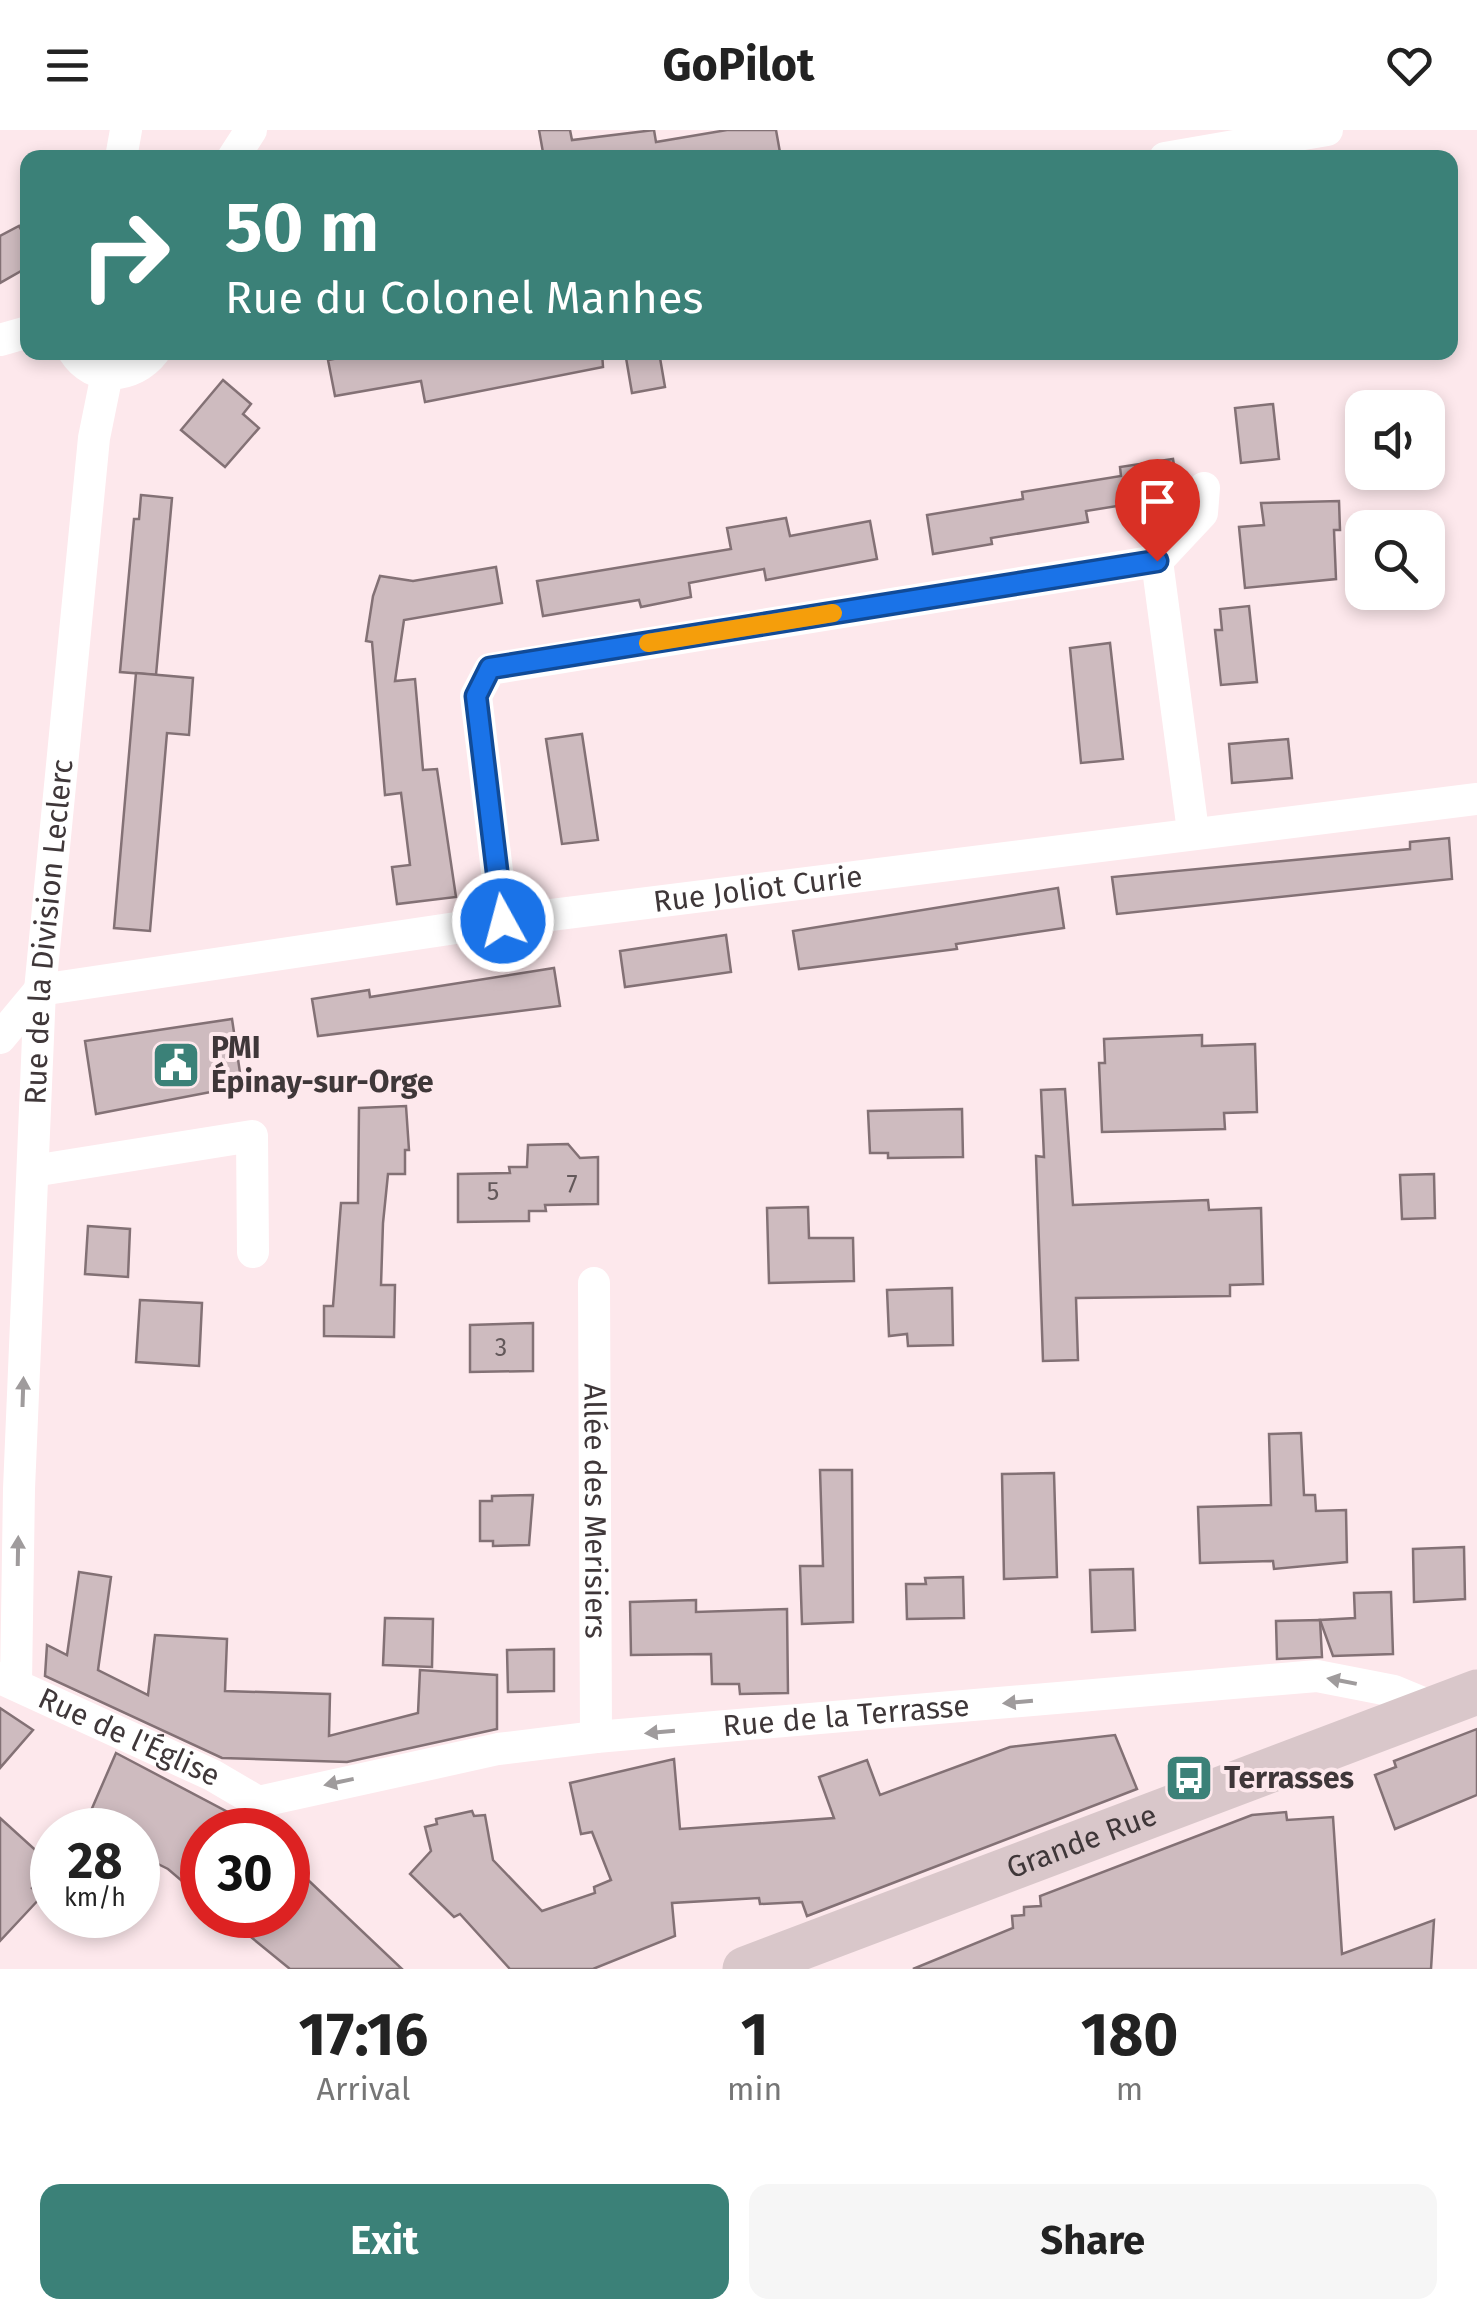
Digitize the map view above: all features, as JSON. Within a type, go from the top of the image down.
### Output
[{"type":"main road","name":"Grande Rue","points":[[744,1969],[1477,1692]]},
{"type":"street","points":[[1211,150],[1326,130]]},
{"type":"street","points":[[79,360],[107,374],[124,374],[143,360]]},
{"type":"street","name":"Rue de la Division Leclerc","points":[[8,1680],[10,1496],[33,1171],[40,990],[94,438],[107,374]]},
{"type":"street","points":[[503,921],[476,696],[490,668],[1157,561],[1202,513],[1204,488]]},
{"type":"street","points":[[1157,561],[1193,831]]},
{"type":"street","name":"Rue Joliot Curie","points":[[40,990],[503,921],[1477,798]]},
{"type":"street","points":[[0,1038],[40,990]]},
{"type":"street","points":[[33,1171],[252,1136],[253,1252]]},
{"type":"street","name":"Allée des Merisiers","points":[[594,1283],[596,1737]]},
{"type":"street","name":"Rue de la Terrasse","points":[[258,1802],[498,1749],[596,1737],[1317,1676],[1394,1691],[1435,1708]]},
{"type":"street","name":"Rue de l'Église","points":[[8,1680],[258,1802]]},
{"type":"building","points":[[539,130],[570,130],[572,140],[654,130],[656,142],[727,130],[776,130],[780,150],[543,150]]},
{"type":"building","points":[[20,228],[20,272],[0,283],[0,236]]},
{"type":"building","points":[[328,360],[603,360],[603,367],[425,402],[421,381],[335,396]]},
{"type":"building","points":[[626,360],[660,360],[665,387],[632,393]]},
{"type":"building","points":[[223,380],[251,404],[243,414],[259,428],[225,467],[181,430]]},
{"type":"building","points":[[1273,404],[1279,459],[1241,463],[1235,408]]},
{"type":"building","points":[[1173,459],[1179,496],[1086,511],[1088,522],[991,538],[992,544],[933,554],[927,515],[1023,499],[1022,492],[1121,476],[1120,467]]},
{"type":"building","points":[[141,495],[172,498],[156,675],[120,672],[134,519],[139,519]]},
{"type":"building","points":[[1339,501],[1340,530],[1334,530],[1336,579],[1245,588],[1239,527],[1264,525],[1261,503]]},
{"type":"building","points":[[786,518],[790,536],[870,521],[877,559],[766,580],[764,569],[689,583],[691,597],[641,607],[639,600],[543,616],[537,581],[731,549],[727,528]]},
{"type":"building","points":[[496,567],[502,603],[404,620],[395,681],[415,679],[423,770],[437,769],[456,897],[397,904],[392,867],[410,865],[401,793],[385,795],[372,642],[366,641],[373,596],[380,576],[413,581]]},
{"type":"building","points":[[1249,606],[1257,682],[1221,685],[1215,630],[1222,630],[1220,609]]},
{"type":"building","points":[[1110,643],[1123,759],[1081,763],[1070,648]]},
{"type":"building","points":[[136,673],[193,678],[189,735],[167,733],[150,931],[114,928]]},
{"type":"building","points":[[582,734],[598,840],[562,844],[546,739]]},
{"type":"building","points":[[1288,739],[1292,778],[1232,783],[1229,744]]},
{"type":"building","points":[[1449,838],[1452,879],[1117,914],[1112,877],[1410,849],[1410,842]]},
{"type":"building","points":[[1058,888],[1064,928],[956,944],[957,949],[799,969],[793,931]]},
{"type":"building","points":[[726,935],[731,972],[625,987],[620,951]]},
{"type":"building","points":[[554,968],[560,1006],[318,1036],[312,999],[369,990],[370,997]]},
{"type":"building","points":[[232,1019],[242,1086],[96,1114],[85,1041]]},
{"type":"building","points":[[1202,1035],[1202,1046],[1255,1044],[1257,1112],[1224,1113],[1225,1129],[1102,1132],[1099,1063],[1105,1063],[1104,1039]]},
{"type":"building","points":[[1065,1089],[1073,1205],[1208,1200],[1209,1210],[1261,1208],[1263,1284],[1230,1285],[1230,1296],[1076,1298],[1078,1360],[1043,1361],[1036,1156],[1044,1157],[1041,1090]]},
{"type":"building","points":[[406,1106],[409,1150],[405,1150],[405,1174],[388,1174],[383,1223],[381,1285],[395,1285],[394,1337],[324,1336],[324,1306],[333,1306],[341,1203],[358,1203],[359,1108]]},
{"type":"building","points":[[962,1109],[963,1157],[888,1158],[888,1153],[870,1153],[868,1111]]},
{"type":"building","points":[[568,1144],[580,1158],[598,1157],[598,1204],[545,1205],[546,1211],[529,1211],[529,1221],[458,1222],[458,1174],[510,1173],[509,1167],[527,1167],[528,1145]]},
{"type":"building","points":[[1434,1174],[1435,1218],[1402,1219],[1400,1175]]},
{"type":"building","points":[[808,1207],[809,1238],[853,1238],[854,1281],[769,1283],[767,1208]]},
{"type":"building","points":[[88,1226],[130,1229],[128,1277],[85,1274]]},
{"type":"building","points":[[952,1288],[953,1345],[908,1346],[907,1334],[889,1336],[887,1290]]},
{"type":"building","points":[[140,1300],[202,1303],[199,1366],[136,1362]]},
{"type":"building","points":[[533,1323],[533,1371],[470,1372],[470,1325]]},
{"type":"building","points":[[1301,1433],[1304,1495],[1315,1495],[1316,1511],[1346,1510],[1347,1562],[1274,1569],[1273,1561],[1200,1563],[1198,1507],[1271,1505],[1269,1434]]},
{"type":"building","points":[[820,1470],[852,1470],[853,1622],[802,1624],[800,1566],[823,1566]]},
{"type":"building","points":[[1054,1473],[1057,1577],[1004,1579],[1002,1474]]},
{"type":"building","points":[[533,1495],[529,1545],[493,1546],[493,1541],[480,1541],[480,1501],[492,1501],[492,1496]]},
{"type":"building","points":[[1464,1547],[1465,1599],[1414,1602],[1413,1549]]},
{"type":"building","points":[[1133,1569],[1135,1630],[1092,1632],[1090,1570]]},
{"type":"building","points":[[79,1572],[111,1577],[98,1670],[148,1695],[155,1635],[227,1639],[225,1691],[330,1694],[329,1736],[418,1713],[420,1670],[497,1675],[497,1729],[347,1762],[222,1758],[45,1676],[47,1645],[67,1655]]},
{"type":"building","points":[[963,1577],[964,1618],[907,1619],[906,1584],[926,1584],[925,1578]]},
{"type":"building","points":[[1391,1592],[1393,1654],[1333,1656],[1320,1620],[1355,1618],[1354,1593]]},
{"type":"building","points":[[696,1600],[696,1612],[787,1609],[788,1693],[740,1694],[739,1684],[712,1684],[711,1654],[631,1655],[630,1602]]},
{"type":"building","points":[[385,1618],[433,1619],[432,1667],[383,1665]]},
{"type":"building","points":[[1320,1620],[1322,1657],[1277,1659],[1276,1621]]},
{"type":"building","points":[[554,1649],[554,1691],[508,1692],[507,1650]]},
{"type":"building","points":[[0,1708],[33,1730],[0,1768]]},
{"type":"building","points":[[1477,1729],[1477,1795],[1395,1829],[1375,1775],[1396,1767],[1394,1761]]},
{"type":"building","points":[[1115,1735],[1137,1789],[807,1916],[802,1902],[760,1904],[759,1898],[672,1903],[675,1936],[593,1969],[510,1969],[460,1914],[454,1917],[410,1874],[431,1851],[425,1827],[437,1824],[436,1819],[472,1811],[474,1816],[485,1815],[493,1860],[542,1911],[595,1893],[594,1887],[611,1880],[592,1832],[581,1834],[570,1783],[674,1759],[680,1829],[834,1818],[819,1777],[867,1760],[880,1795],[1010,1747]]},
{"type":"building","points":[[116,1753],[220,1808],[180,1808],[180,1879],[160,1865],[160,1808],[92,1808]]},
{"type":"building","points":[[1286,1812],[1287,1820],[1333,1817],[1342,1954],[1434,1920],[1431,1969],[913,1969],[1013,1928],[1012,1916],[1024,1915],[1024,1907],[1041,1906],[1040,1896],[1252,1815]]},
{"type":"building","points":[[0,1818],[30,1845],[30,1909],[0,1941]]},
{"type":"building","points":[[310,1882],[402,1969],[290,1969],[252,1938],[310,1938]]},
{"type":"slow traffic","points":[[648,643],[833,613]]},
{"type":"place","name":"PMI Épinay-sur-Orge","points":[[176,1065]]},
{"type":"place","name":"Terrasses","points":[[1189,1778]]},
{"type":"route","points":[[503,921],[476,696],[490,668],[1157,561]]}]
